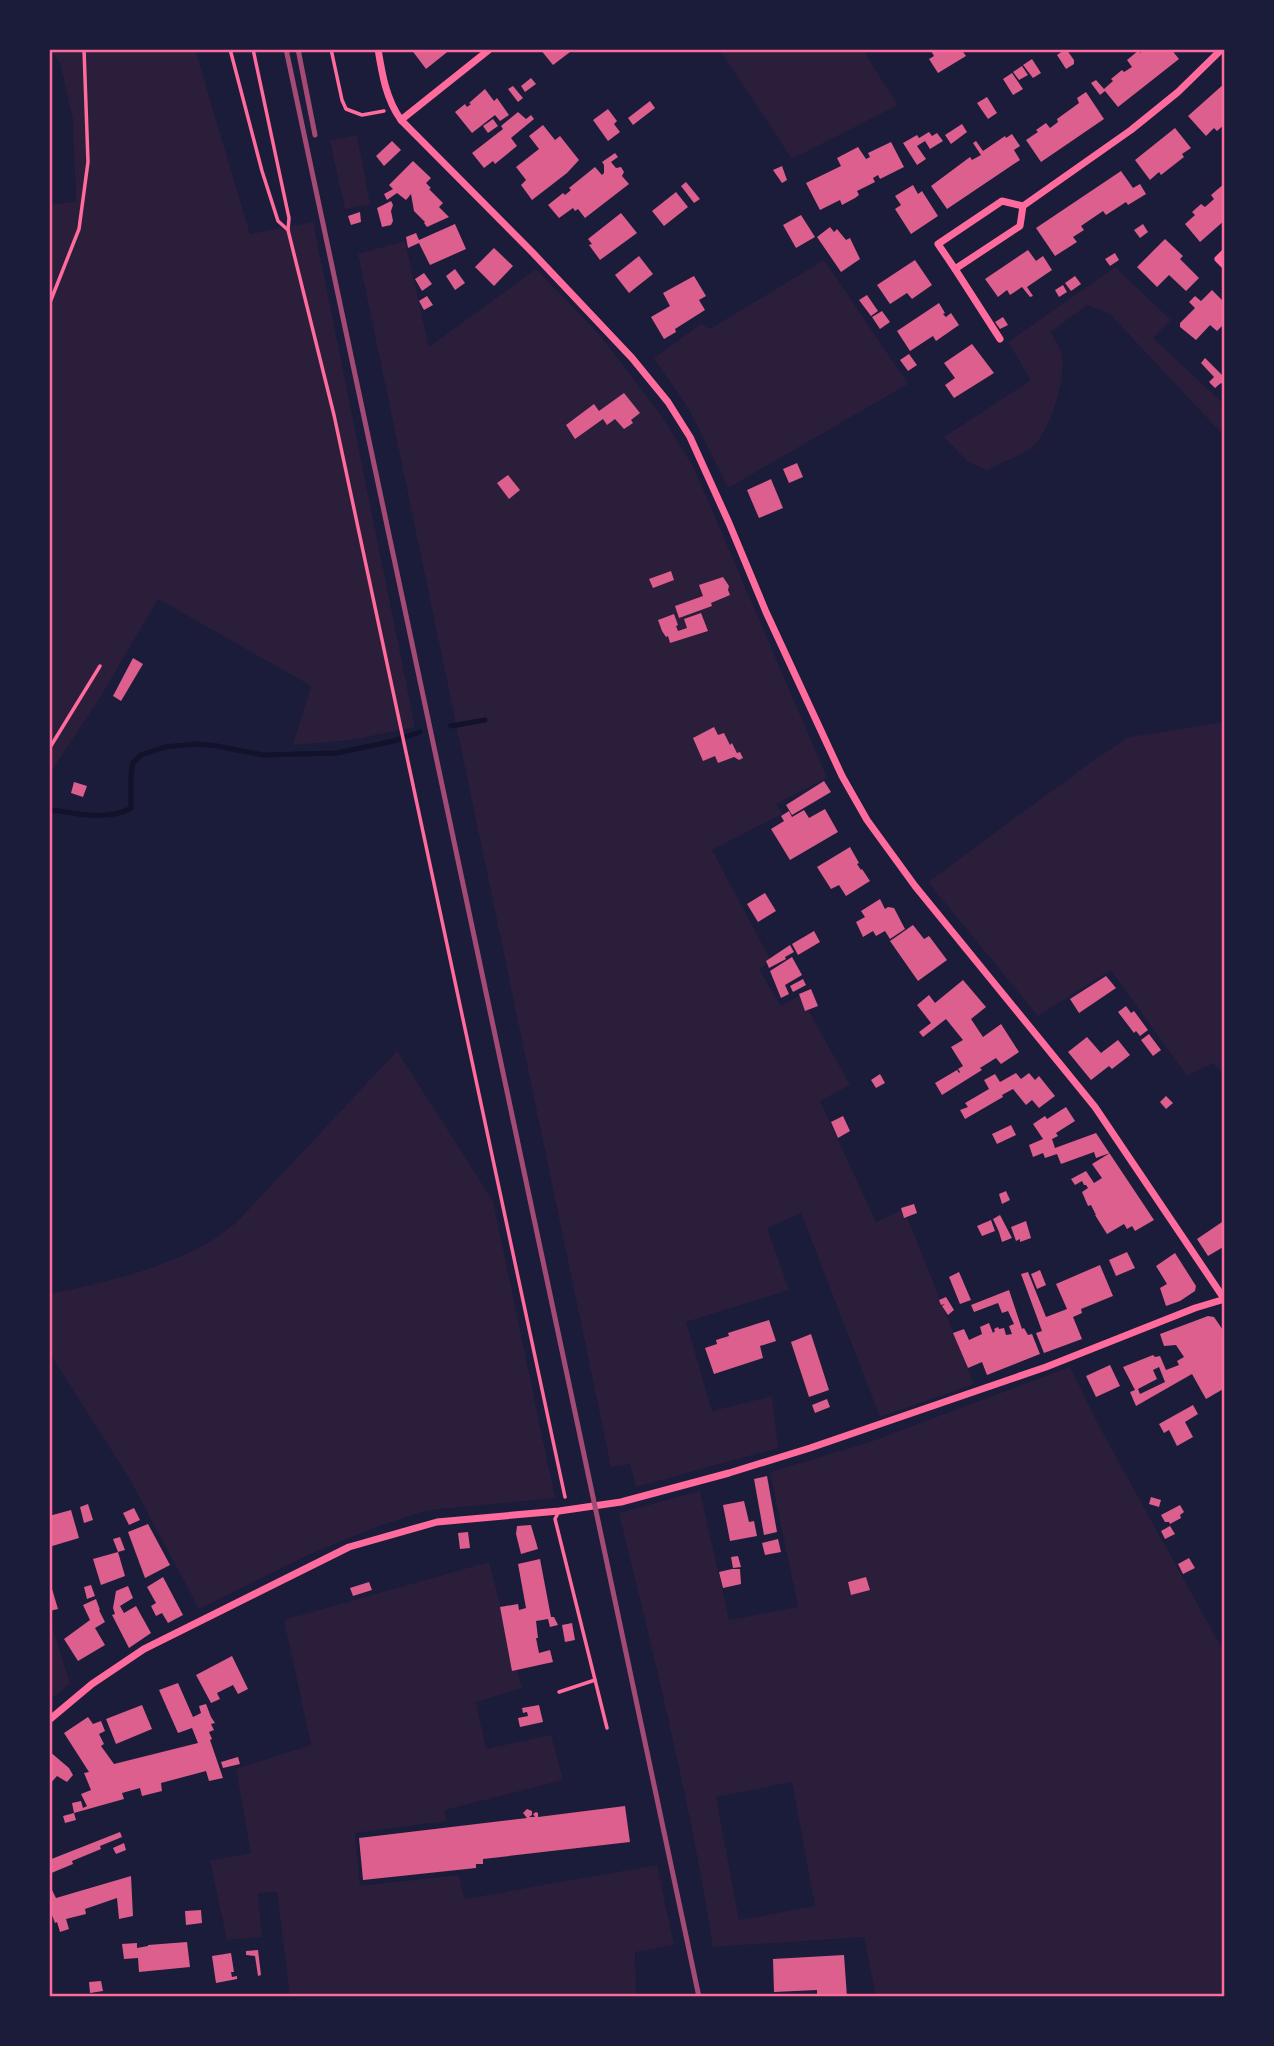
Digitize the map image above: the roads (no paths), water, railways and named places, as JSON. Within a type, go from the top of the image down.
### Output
[{"type":"street","points":[[49,1720],[92,1684],[144,1649],[349,1547],[437,1522],[559,1511],[621,1502],[810,1448],[1046,1367],[1195,1308],[1225,1300],[1095,1107],[915,886],[867,820],[842,776],[690,438],[668,402],[623,348],[401,120],[387,95],[377,49]]},
{"type":"street","points":[[401,120],[490,49]]},
{"type":"street","points":[[955,269],[1020,226],[1023,206],[1131,130],[1178,92],[1222,49]]},
{"type":"street","points":[[1000,339],[938,244],[1002,201],[1023,206]]},
{"type":"street","points":[[1225,252],[1218,259],[1225,266]]},
{"type":"lane","points":[[49,749],[100,666]]},
{"type":"lane","points":[[559,1511],[555,1519],[607,1728]]},
{"type":"lane","points":[[559,1692],[595,1680]]},
{"type":"waterway","points":[[451,726],[485,720]]},
{"type":"waterway","points":[[53,810],[103,815],[131,808],[133,763],[141,755],[165,747],[197,744],[263,755],[337,753],[394,741],[420,732]]},
{"type":"railway","points":[[286,49],[699,1997]]},
{"type":"railway","points":[[298,49],[315,135]]}]
